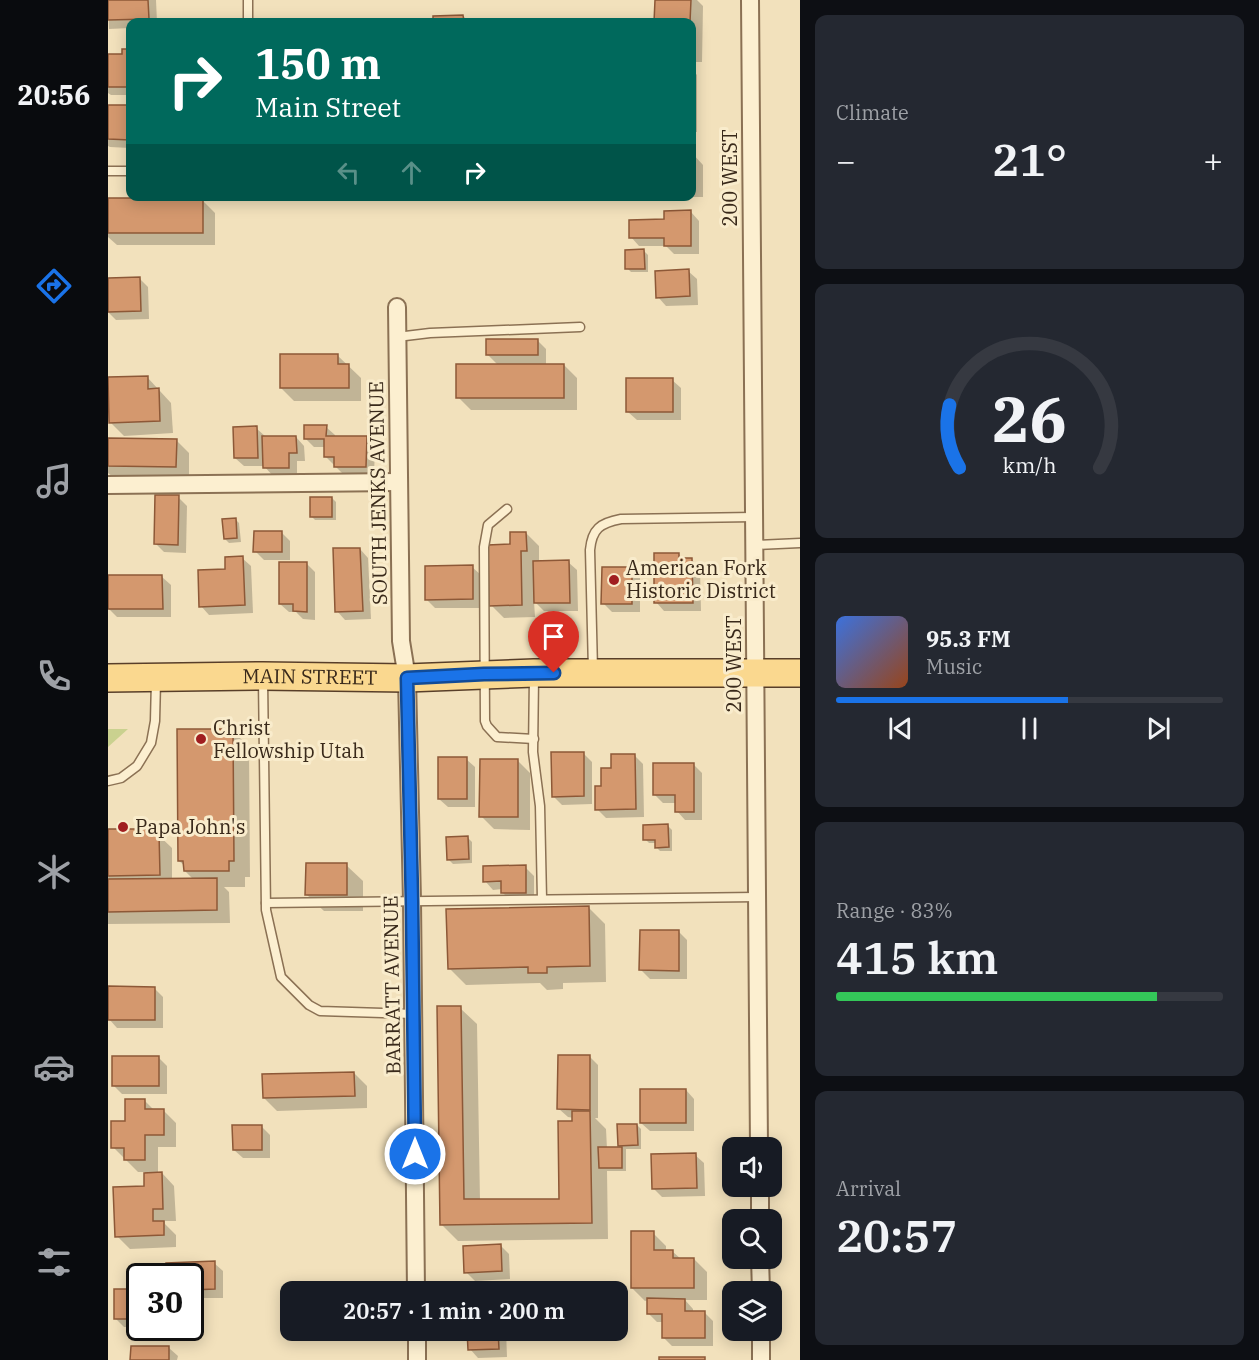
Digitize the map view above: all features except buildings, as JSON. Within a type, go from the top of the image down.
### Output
[{"type":"main road","name":"MAIN STREET","points":[[108,678],[263,676],[407,678],[484,674],[800,673]]},
{"type":"street","name":"200 WEST","points":[[750,0],[759,1137]]},
{"type":"street","name":"SOUTH JENKS AVENUE","points":[[397,307],[401,640],[407,678]]},
{"type":"street","points":[[108,484],[399,482]]},
{"type":"street","name":"BARRATT AVENUE","points":[[407,678],[414,1014],[416,1281]]},
{"type":"street","points":[[417,1341],[417,1360]]},
{"type":"street","points":[[761,1341],[761,1360]]},
{"type":"lane","points":[[248,0],[248,18]]},
{"type":"lane","points":[[108,171],[126,171]]},
{"type":"lane","points":[[397,337],[430,333],[580,327]]},
{"type":"lane","points":[[507,509],[488,525],[484,547],[485,721],[496,736],[534,739]]},
{"type":"lane","points":[[593,673],[590,550],[591,538],[595,530],[611,521],[621,519],[754,517]]},
{"type":"lane","points":[[754,545],[800,543]]},
{"type":"lane","points":[[534,674],[534,752],[540,806],[542,899]]},
{"type":"lane","points":[[263,676],[266,910],[281,977],[309,1005],[320,1011],[414,1014]]},
{"type":"lane","points":[[108,781],[121,778],[137,766],[151,742],[155,721],[156,677]]},
{"type":"lane","points":[[266,903],[757,897]]},
{"type":"green space","points":[[108,729],[128,729],[108,747]]},
{"type":"place","name":"American Fork Historic District","points":[[614,580]]},
{"type":"place","name":"Christ Fellowship Utah","points":[[201,739]]},
{"type":"place","name":"Papa John's","points":[[123,827]]},
{"type":"route","points":[[415,1154],[407,678],[554,673]]}]
